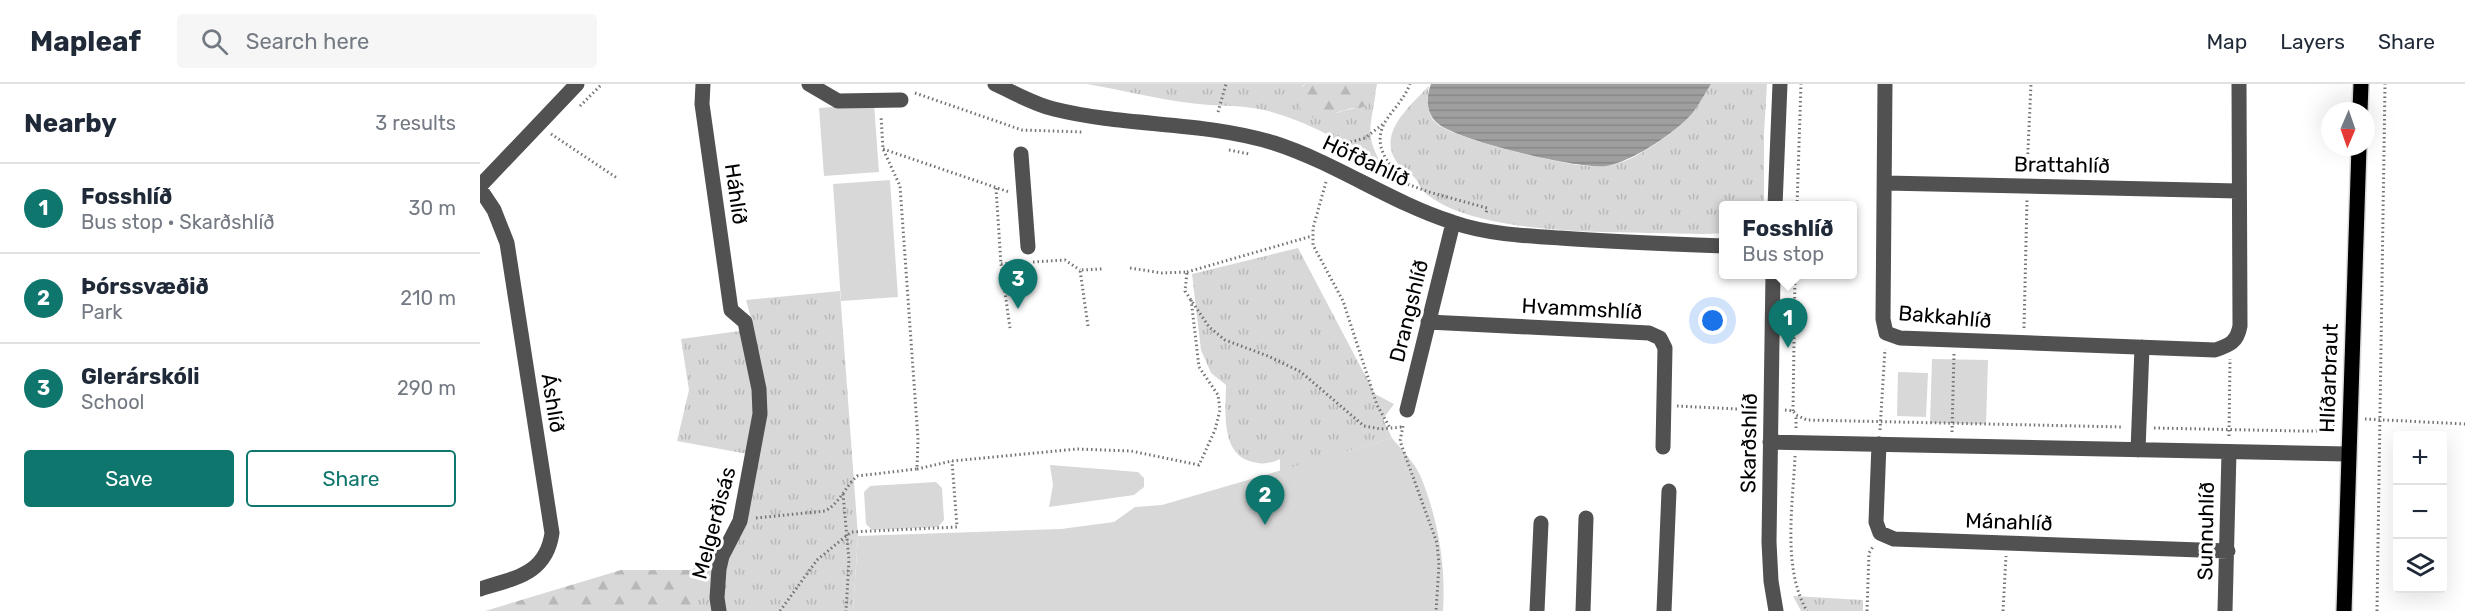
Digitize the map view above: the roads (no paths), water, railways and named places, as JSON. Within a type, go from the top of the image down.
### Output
[{"type":"main road","points":[[2360,102],[2361,84]]},
{"type":"main road","name":"Hlíðarbraut","points":[[2344,611],[2347,454],[2359,156]]},
{"type":"street","points":[[480,188],[577,84]]},
{"type":"street","name":"Háhlíð","points":[[703,84],[702,104],[731,310]]},
{"type":"street","points":[[809,84],[837,101],[903,95]]},
{"type":"street","name":"Höfðahlíð","points":[[995,84],[1031,102],[1054,109],[1107,119],[1213,131],[1273,143],[1453,223],[1483,230],[1593,241],[1719,246]]},
{"type":"street","points":[[1775,201],[1780,84]]},
{"type":"street","name":"Bakkahlíð","points":[[1885,84],[1886,183],[1883,320],[1886,333],[1900,338],[2215,350],[2230,345],[2237,339],[2240,326],[2238,191]]},
{"type":"street","points":[[2238,191],[2239,84]]},
{"type":"street","points":[[1021,154],[1028,247]]},
{"type":"street","name":"Brattahlíð","points":[[1886,183],[2238,191]]},
{"type":"street","name":"Áshlíð","points":[[480,188],[494,210],[507,243],[552,533],[547,553],[535,567],[518,577],[480,588]]},
{"type":"street","name":"Drangshlíð","points":[[1407,410],[1453,223]]},
{"type":"street","name":"Skarðshlíð","points":[[1773,279],[1769,542],[1771,580],[1776,611]]},
{"type":"street","name":"Melgerðisás","points":[[719,611],[717,598],[719,569],[722,556],[740,521],[760,414],[759,389],[745,322],[731,310]]},
{"type":"street","name":"Hvammshlíð","points":[[1428,322],[1649,333],[1660,338],[1665,348],[1663,447]]},
{"type":"street","points":[[2138,450],[2142,347]]},
{"type":"street","points":[[1770,442],[2347,454]]},
{"type":"street","name":"Mánahlíð","points":[[1879,444],[1876,522],[1880,533],[1894,539],[2228,551]]},
{"type":"street","name":"Sunnuhlíð","points":[[2225,611],[2229,452]]},
{"type":"street","points":[[1664,611],[1669,491]]},
{"type":"street","points":[[1583,611],[1586,518]]},
{"type":"street","points":[[1538,611],[1541,523]]},
{"type":"place","name":"Glerárskóli","points":[[1018,309]]},
{"type":"place","name":"Fosshlíð","points":[[1788,348]]},
{"type":"place","name":"Þórssvæðið","points":[[1265,525]]}]
